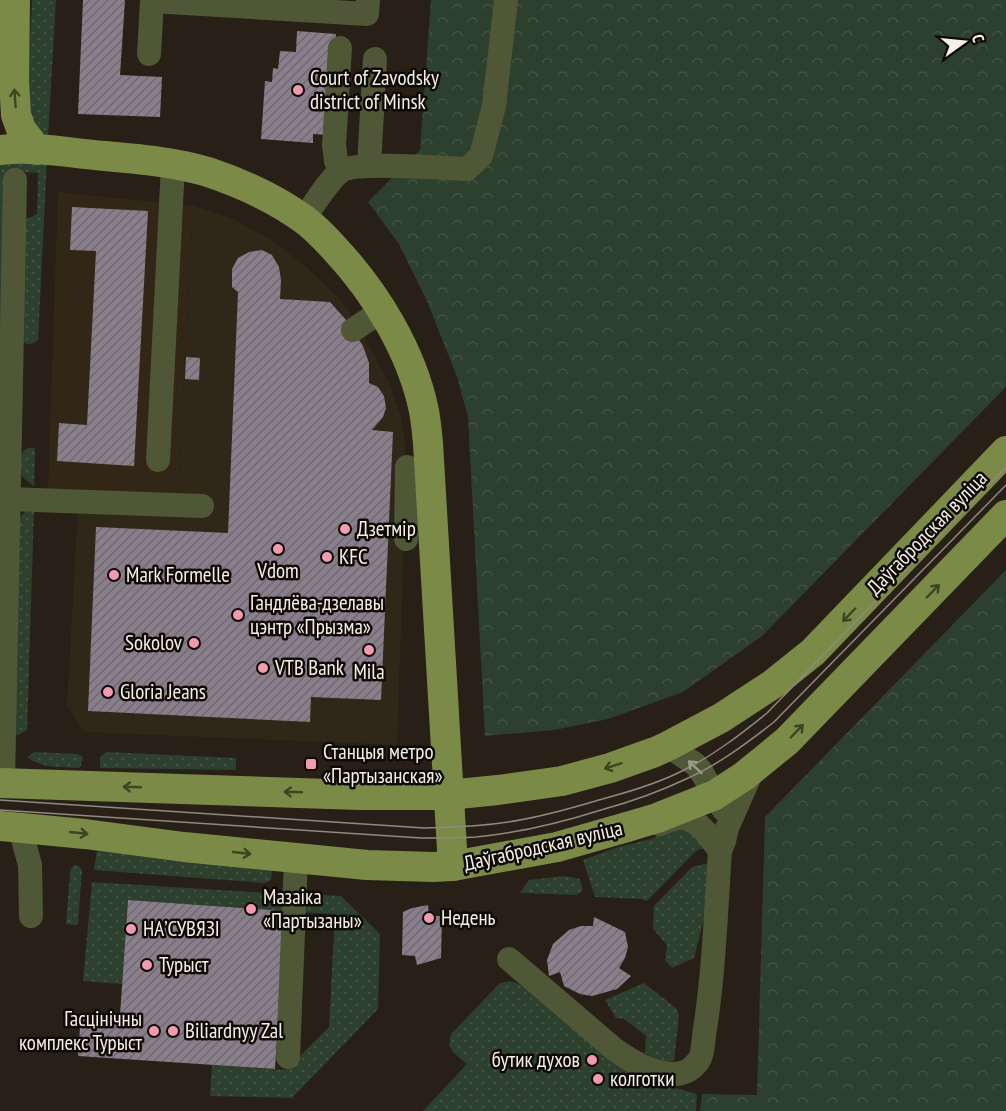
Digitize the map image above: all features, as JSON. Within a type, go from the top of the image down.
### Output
[{"type":"main road","points":[[15,0],[16,115],[21,129],[37,150]]},
{"type":"main road","points":[[0,150],[37,150],[173,165],[207,172],[236,183],[272,199],[304,219],[321,233],[348,263],[383,310],[405,353],[424,411],[409,467],[448,795],[453,866]]},
{"type":"main road","name":"Даўгабродская вуліца","points":[[1,783],[359,795],[448,795],[562,781],[610,768],[656,752],[721,718],[773,684],[813,652],[1006,451]]},
{"type":"main road","name":"Даўгабродская вуліца","points":[[10,827],[367,865],[433,867],[453,866],[557,847],[657,818],[716,795],[787,741],[1006,515]]},
{"type":"main road","points":[[1,783],[10,827]]},
{"type":"lane","points":[[149,54],[152,1],[367,14],[368,0]]},
{"type":"lane","points":[[304,219],[340,171],[349,167],[467,169],[481,156],[494,106],[506,0]]},
{"type":"lane","points":[[340,48],[334,145],[340,171]]},
{"type":"lane","points":[[369,166],[375,59]]},
{"type":"lane","points":[[158,460],[173,165]]},
{"type":"lane","points":[[1,783],[15,180]]},
{"type":"lane","points":[[353,330],[383,310]]},
{"type":"lane","points":[[406,539],[409,467]]},
{"type":"lane","points":[[8,499],[202,506]]},
{"type":"lane","points":[[668,746],[695,764],[701,771],[723,808],[727,828]]},
{"type":"lane","points":[[509,959],[631,1061],[654,1071],[676,1074],[690,1070],[700,1059],[707,1018],[720,851],[727,828],[753,769]]},
{"type":"lane","points":[[627,827],[647,828],[675,818],[683,818],[704,830],[720,851]]},
{"type":"lane","points":[[10,827],[30,865],[31,916]]},
{"type":"lane","points":[[288,1057],[296,858]]},
{"type":"shaded area","points":[[58,192],[193,206],[178,494],[48,489]]},
{"type":"shaded area","name":"Гандлёва-дзелавы цэнтр «Прызма»","points":[[193,206],[231,218],[270,239],[303,264],[336,295],[355,319],[389,383],[401,417],[405,443],[406,480],[397,745],[84,732],[67,706],[79,490],[178,494]]},
{"type":"green space","points":[[32,0],[56,0],[48,137],[33,129],[28,119]]},
{"type":"green space","points":[[431,0],[1006,0],[1006,387],[762,636],[683,692],[608,719],[554,730],[485,736],[468,417],[457,377],[427,301],[399,244],[368,202],[420,150]]},
{"type":"green space","points":[[0,154],[47,159],[38,340],[31,344],[21,339],[22,221],[37,214],[38,173],[8,171],[0,478]]},
{"type":"green space","points":[[35,448],[34,486],[23,477],[20,462],[23,451]]},
{"type":"green space","points":[[34,509],[27,730],[17,736],[13,728],[19,519],[26,510]]},
{"type":"green space","points":[[1006,570],[1006,1111],[700,1111],[702,1094],[757,1095],[765,817]]},
{"type":"green space","points":[[35,752],[77,754],[83,759],[80,768],[52,767],[39,764],[27,757]]},
{"type":"green space","points":[[107,752],[236,758],[236,770],[100,768],[100,757]]},
{"type":"green space","points":[[684,828],[712,847],[697,850],[647,901],[595,897],[583,860],[618,847],[651,839],[673,829]]},
{"type":"green space","points":[[97,850],[272,870],[271,880],[265,883],[94,870]]},
{"type":"green space","points":[[714,862],[714,879],[694,958],[672,968],[665,960],[667,945],[653,929],[654,906],[692,867]]},
{"type":"green space","points":[[75,865],[82,870],[78,925],[66,924],[70,872]]},
{"type":"green space","points":[[564,876],[580,879],[583,890],[577,895],[520,893],[529,880]]},
{"type":"green space","points":[[92,882],[286,894],[285,911],[128,900],[122,984],[83,981]]},
{"type":"green space","points":[[302,894],[341,896],[380,934],[378,1009],[292,1098],[210,1096],[212,1065],[286,1070],[329,1027],[335,914],[301,912]]},
{"type":"green space","points":[[510,981],[519,984],[636,1077],[697,1094],[696,1111],[423,1111],[467,1064],[453,1052],[449,1045],[451,1034],[500,983]]},
{"type":"green space","points":[[644,983],[676,1008],[679,1015],[674,1061],[662,1063],[645,1053],[646,1036],[624,1019],[616,1018],[605,1000]]},
{"type":"building","points":[[83,0],[125,0],[120,75],[162,77],[160,117],[78,114]]},
{"type":"building","points":[[297,31],[336,34],[328,135],[313,134],[313,143],[261,139],[265,81],[272,82],[273,68],[278,69],[280,51],[296,52]]},
{"type":"building","points":[[72,207],[148,211],[134,466],[57,461],[59,423],[87,425],[96,251],[70,250]]},
{"type":"building","name":"Гандлёва-дзелавы цэнтр «Прызма»","points":[[262,250],[272,255],[279,267],[280,299],[330,302],[346,320],[363,346],[369,363],[369,383],[378,387],[384,396],[386,408],[383,417],[372,430],[393,432],[381,700],[311,697],[310,722],[88,711],[96,527],[228,533],[238,292],[232,287],[232,269],[238,258],[249,252]]},
{"type":"building","points":[[186,357],[200,358],[199,380],[185,379]]},
{"type":"building","points":[[128,900],[285,911],[275,1069],[78,1056],[81,1013],[120,1015]]},
{"type":"building","points":[[428,905],[429,916],[442,916],[441,958],[417,965],[415,956],[402,955],[403,912]]},
{"type":"building","points":[[594,917],[625,932],[628,947],[619,968],[631,976],[617,989],[592,996],[580,994],[564,986],[560,972],[549,976],[547,960],[553,944],[569,930],[581,926],[593,926]]},
{"type":"tram line","points":[[0,800],[424,828],[475,826],[546,815],[645,786],[675,775],[706,758],[767,713],[1006,467]]},
{"type":"tram line","points":[[0,810],[442,838],[476,837],[523,830],[623,804],[698,773],[743,746],[774,722],[1006,485]]},
{"type":"place","name":"Court of Zavodsky district of Minsk","points":[[298,90]]},
{"type":"place","name":"Дзетмір","points":[[345,529]]},
{"type":"place","name":"Vdom","points":[[278,549]]},
{"type":"place","name":"KFC","points":[[327,557]]},
{"type":"place","name":"Mark Formelle","points":[[114,575]]},
{"type":"place","name":"Гандлёва-дзелавы цэнтр «Прызма»","points":[[238,615]]},
{"type":"place","name":"Sokolov","points":[[194,643]]},
{"type":"place","name":"Mila","points":[[369,650]]},
{"type":"place","name":"VTB Bank","points":[[263,668]]},
{"type":"place","name":"Gloria Jeans","points":[[108,692]]},
{"type":"place","name":"Станцыя метро «Партызанская»","points":[[311,764]]},
{"type":"place","name":"Мазаіка «Партызаны»","points":[[251,909]]},
{"type":"place","name":"Недень","points":[[429,918]]},
{"type":"place","name":"НАʼСУВЯЗІ","points":[[131,929]]},
{"type":"place","name":"Турыст","points":[[147,965]]},
{"type":"place","name":"Гасцінічны комплекс Турыст","points":[[154,1031]]},
{"type":"place","name":"Biliardnyy Zal","points":[[173,1031]]},
{"type":"place","name":"бутик духов","points":[[592,1060]]},
{"type":"place","name":"колготки","points":[[598,1079]]}]
